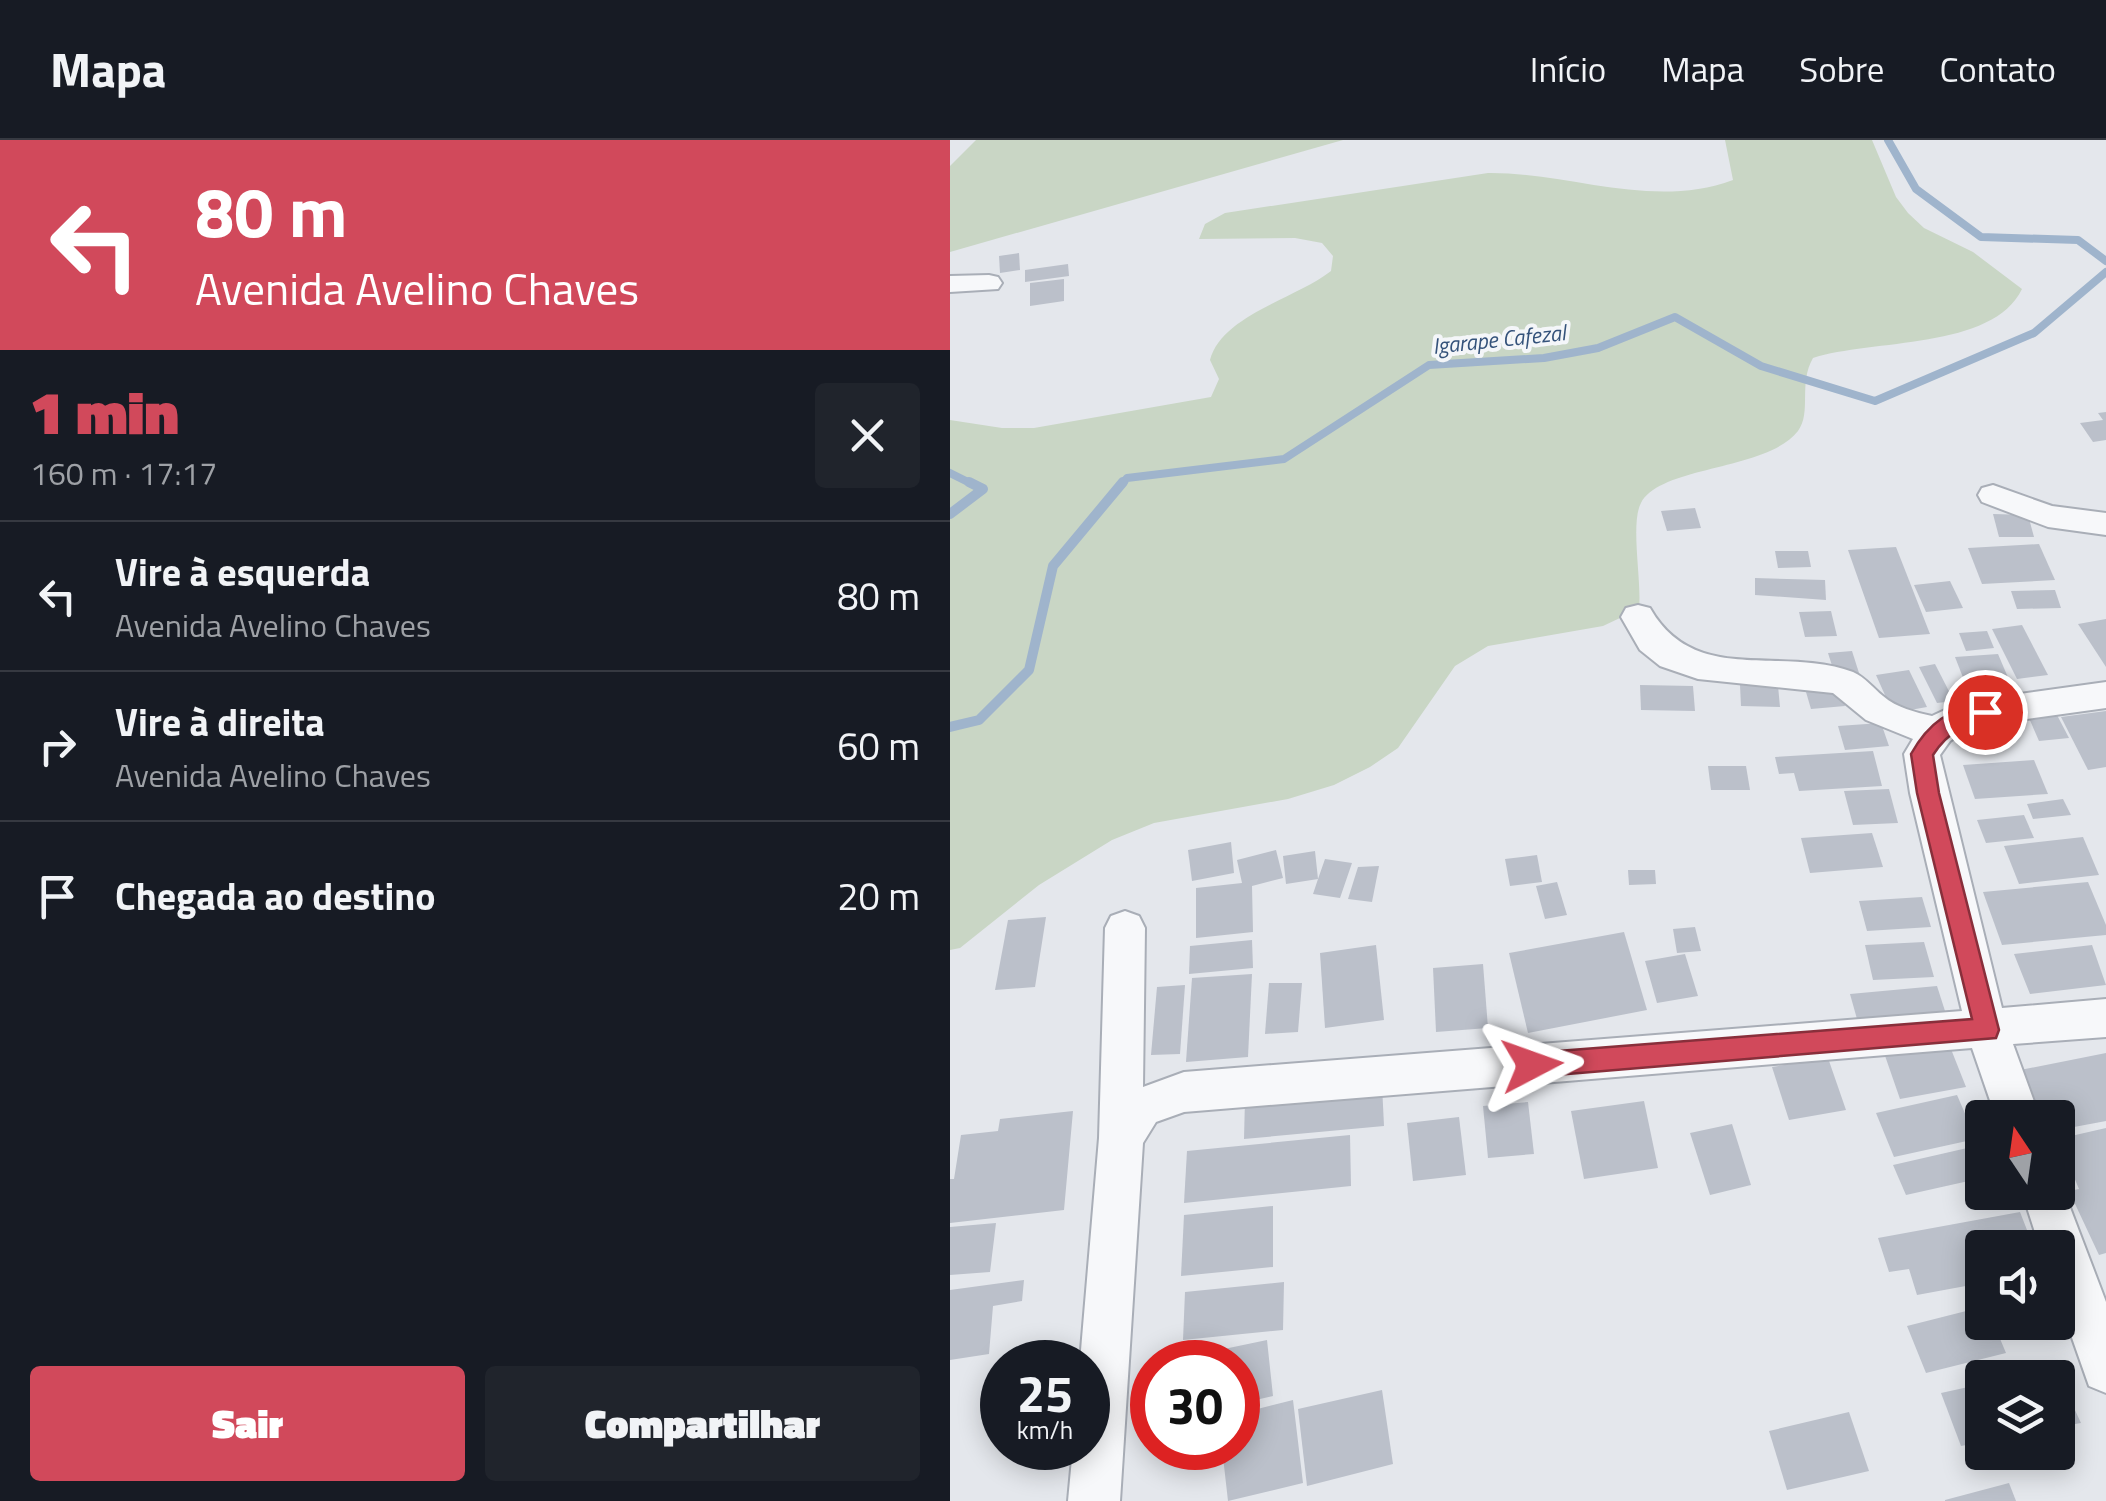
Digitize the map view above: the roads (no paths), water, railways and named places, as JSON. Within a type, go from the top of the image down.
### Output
[{"type":"street","points":[[950,284],[989,283]]},
{"type":"street","points":[[1993,495],[2048,516],[2106,524]]},
{"type":"street","points":[[1638,617],[1644,636],[1666,653],[1717,670],[1826,677],[1848,684],[1877,711],[1903,723],[1937,731]]},
{"type":"street","points":[[2012,1100],[1987,1030],[1928,793],[1922,754],[1937,731],[1962,716],[2106,695]]},
{"type":"street","points":[[1094,1501],[1131,1123],[1126,928]]},
{"type":"street","points":[[1131,1123],[1184,1092],[2106,1018]]},
{"type":"street","points":[[2050,1210],[2106,1369]]},
{"type":"waterway","name":"Igarape Cafezal","points":[[1888,140],[1916,189],[1981,237],[2078,240],[2106,261]]},
{"type":"waterway","name":"Igarape Cafezal","points":[[1121,485],[1127,478],[1284,459],[1429,365],[1544,358],[1598,348],[1675,317],[1761,366],[1875,401],[2034,333],[2106,272]]},
{"type":"waterway","name":"Igarape Cafezal","points":[[950,473],[974,485]]},
{"type":"waterway","name":"Igarape Cafezal","points":[[950,514],[983,489],[969,482]]},
{"type":"waterway","name":"Igarape Cafezal","points":[[950,727],[979,720],[1029,670],[1053,566],[1123,482]]}]
